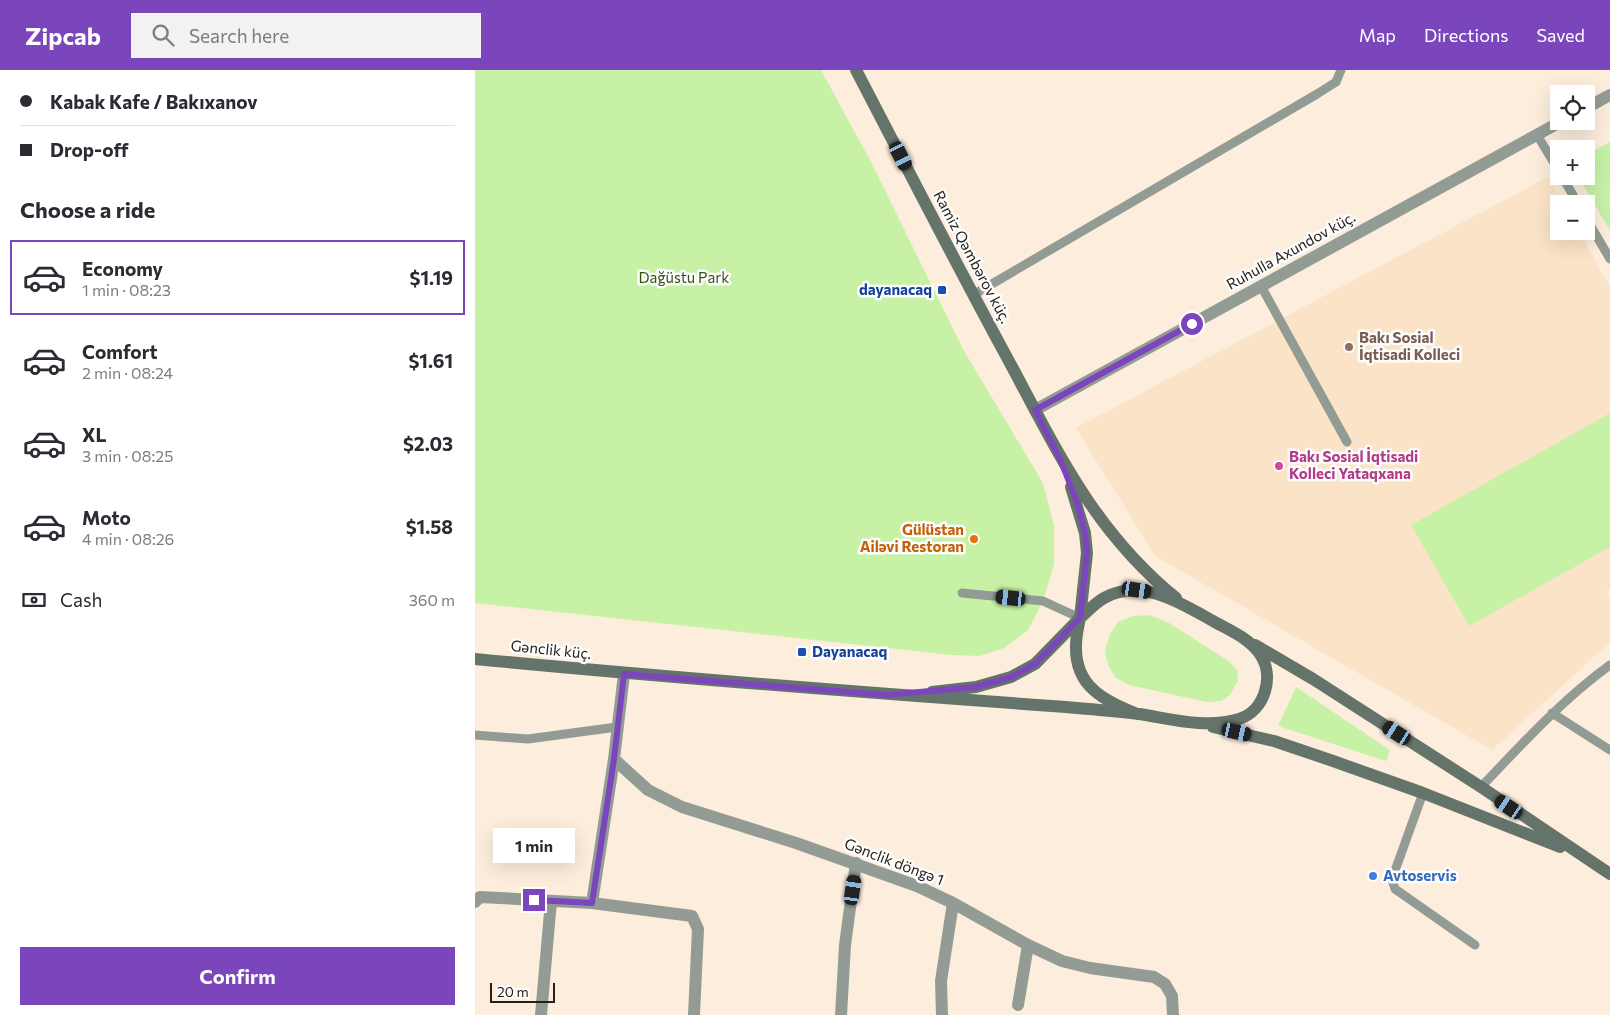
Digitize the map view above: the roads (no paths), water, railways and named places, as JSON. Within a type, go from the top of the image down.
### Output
[{"type":"main road","name":"Ramiz Qəmbərov küç.","points":[[856,70],[1060,459]]},
{"type":"main road","points":[[1060,459],[1103,523],[1126,551],[1181,602],[1313,679],[1481,787],[1610,874]]},
{"type":"main road","points":[[1060,459],[1077,502],[1085,533],[1087,553],[1080,618],[1075,644],[1077,662],[1083,676],[1092,689],[1108,701],[1137,714]]},
{"type":"main road","points":[[885,695],[976,687],[1011,677],[1035,664],[1080,618],[1104,598],[1137,590],[1181,602]]},
{"type":"main road","points":[[1200,724],[1241,719],[1255,710],[1262,700],[1267,684],[1266,666],[1259,652],[1242,637]]},
{"type":"main road","name":"Gənclik küç.","points":[[475,659],[624,674],[885,695]]},
{"type":"main road","points":[[885,695],[1137,714],[1200,724],[1274,741],[1423,794],[1581,855]]},
{"type":"street","points":[[1595,103],[1610,95]]},
{"type":"street","name":"Ruhulla Axundov küç.","points":[[1035,410],[1550,128]]},
{"type":"street","points":[[592,903],[614,759],[624,674]]},
{"type":"street","name":"Gənclik döngə 1","points":[[614,759],[648,790],[682,807],[856,863],[917,886],[1062,961],[1090,968],[1154,977],[1165,984],[1172,996],[1173,1015]]},
{"type":"street","points":[[841,1015],[845,945],[856,863]]},
{"type":"street","points":[[475,902],[480,897],[592,903],[692,916],[699,929],[694,1015]]},
{"type":"street","points":[[541,1015],[551,901]]},
{"type":"street","points":[[942,1015],[941,982],[953,903]]},
{"type":"street","points":[[1018,1005],[1028,945]]},
{"type":"lane","points":[[973,295],[1317,94],[1336,82],[1341,70]]},
{"type":"lane","points":[[1537,135],[1550,156]]},
{"type":"lane","points":[[1595,233],[1610,258]]},
{"type":"lane","points":[[1261,286],[1347,442]]},
{"type":"lane","points":[[962,593],[1043,602],[1080,618]]},
{"type":"lane","points":[[1481,787],[1552,713],[1610,665]]},
{"type":"lane","points":[[1552,713],[1610,750]]},
{"type":"lane","points":[[475,735],[528,739],[617,727]]},
{"type":"lane","points":[[1423,794],[1392,879],[1395,888],[1475,945]]},
{"type":"place","name":"dayanacaq","points":[[942,290]]},
{"type":"place","name":"Bakı Sosial İqtisadi Kolleci","points":[[1349,347]]},
{"type":"place","name":"Bakı Sosial İqtisadi Kolleci Yataqxana","points":[[1279,466]]},
{"type":"place","name":"Gülüstan Ailəvi Restoran","points":[[974,539]]},
{"type":"place","name":"Dayanacaq","points":[[802,652]]},
{"type":"place","name":"Avtoservis","points":[[1373,876]]},
{"type":"park label","name":"Dağüstu Park","points":[[684,278]]}]
